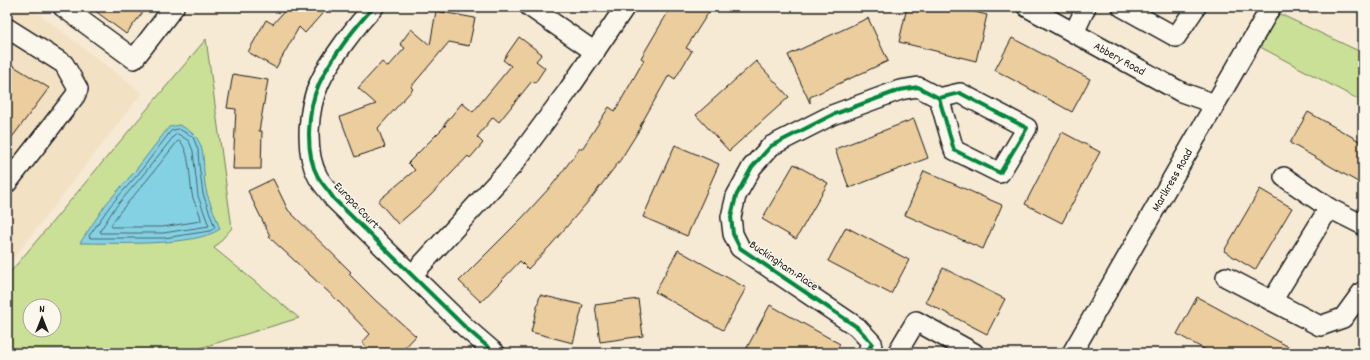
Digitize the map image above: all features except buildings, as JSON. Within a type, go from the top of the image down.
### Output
[{"type":"street","points":[[63,7],[134,59],[174,7]]},
{"type":"street","name":"Europa Court","points":[[374,7],[335,57],[319,84],[311,111],[309,132],[311,154],[317,176],[334,199],[413,274],[466,328],[495,353]]},
{"type":"street","points":[[530,7],[595,52]]},
{"type":"street","points":[[413,274],[512,166],[567,92],[625,7]]},
{"type":"street","name":"Abbery Road","points":[[1027,7],[1181,92],[1215,104]]},
{"type":"street","points":[[1074,33],[1086,7]]},
{"type":"street","points":[[1122,7],[1176,37],[1196,7]]},
{"type":"street","name":"Marlkress Road","points":[[1072,353],[1271,7]]},
{"type":"street","points":[[7,28],[64,64],[78,90],[75,96],[7,183]]},
{"type":"street","name":"Buckingham Place","points":[[890,353],[870,348],[857,327],[740,248],[733,234],[731,217],[736,196],[752,167],[771,146],[832,115],[900,90],[918,87],[939,98]]},
{"type":"street","points":[[960,93],[1027,128],[1000,173],[954,150],[939,98],[960,93]]},
{"type":"street","points":[[1284,177],[1329,208],[1363,225]]},
{"type":"street","points":[[1272,301],[1329,208]]},
{"type":"street","points":[[1226,277],[1320,326],[1343,318],[1363,291]]},
{"type":"street","points":[[897,353],[916,321],[974,353]]},
{"type":"shaded area","points":[[7,7],[30,7],[142,93],[7,267]]},
{"type":"green space","points":[[1267,8],[1363,53],[1363,102],[1249,41]]},
{"type":"green space","points":[[206,39],[232,228],[214,248],[299,318],[200,348],[197,353],[7,353],[7,276]]},
{"type":"water","points":[[179,125],[190,131],[197,138],[201,146],[207,194],[220,229],[208,235],[192,239],[153,243],[80,243],[106,204],[135,171],[169,127]]},
{"type":"cycle path","points":[[374,7],[336,54],[315,94],[309,130],[309,143],[314,167],[318,177],[334,199],[466,328],[495,353]]},
{"type":"cycle path","points":[[867,353],[872,343],[857,327],[740,248],[733,234],[731,217],[736,196],[752,167],[771,146],[832,115],[900,90],[918,87],[939,98],[960,93],[1027,128],[1000,173],[954,150],[939,98]]}]
